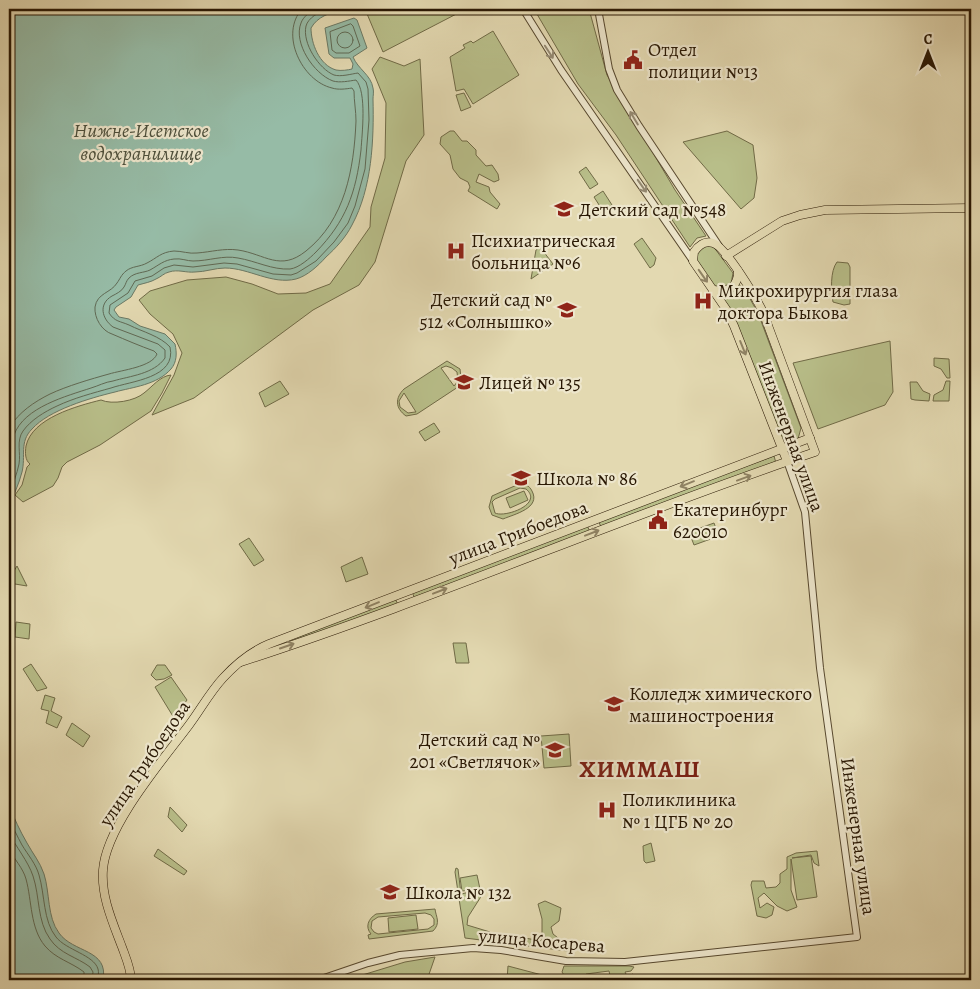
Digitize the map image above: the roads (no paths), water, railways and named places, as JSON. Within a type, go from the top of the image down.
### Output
[{"type":"main road","points":[[726,256],[782,221],[800,215],[855,208],[971,208]]},
{"type":"main road","points":[[693,261],[694,252],[700,244],[709,242],[719,246]]},
{"type":"main road","name":"Инженерная улица","points":[[719,246],[754,294],[763,312],[815,452]]},
{"type":"main road","name":"Инженерная улица","points":[[693,261],[734,326],[788,461]]},
{"type":"main road","points":[[713,290],[720,291],[736,284],[738,271]]},
{"type":"main road","name":"улица Грибоедова","points":[[131,980],[104,895],[103,869],[107,850],[119,823],[151,777],[222,679],[241,662],[268,644],[810,438]]},
{"type":"main road","name":"улица Грибоедова","points":[[241,662],[408,604],[597,531],[815,452]]},
{"type":"street","name":"Инженерная улица","points":[[523,9],[561,70],[693,261]]},
{"type":"street","name":"Инженерная улица","points":[[598,9],[609,69],[617,90],[719,246]]},
{"type":"street","name":"Инженерная улица","points":[[788,461],[805,512],[820,668],[856,937]]},
{"type":"street","name":"улица Косарева","points":[[318,980],[368,963],[400,956],[473,948],[501,950],[566,961],[618,962],[655,960],[856,937]]},
{"type":"water","name":"Нижне-Исетское водохранилище","points":[[9,9],[341,9],[324,16],[311,28],[314,47],[330,67],[336,70],[352,69],[353,64],[350,58],[334,58],[329,54],[325,28],[354,18],[357,20],[367,48],[353,57],[372,83],[373,131],[368,180],[359,211],[344,238],[319,264],[304,276],[296,279],[278,280],[225,268],[199,272],[172,271],[152,281],[138,285],[131,297],[116,307],[114,310],[119,317],[129,319],[140,326],[165,334],[175,344],[176,357],[173,366],[159,379],[152,382],[82,401],[39,422],[28,434],[24,444],[22,472],[9,508]]},
{"type":"water","points":[[9,805],[22,834],[42,870],[55,927],[65,939],[101,962],[103,980],[9,980]]},
{"type":"place","name":"Отдел полиции №13","points":[[633,60]]},
{"type":"place","name":"Детский сад №548","points":[[564,209]]},
{"type":"place","name":"Психиатрическая больница №6","points":[[456,251]]},
{"type":"place","name":"Микрохирургия глаза доктора Быкова","points":[[703,301]]},
{"type":"place","name":"Детский сад № 512 «Солнышко»","points":[[567,310]]},
{"type":"place","name":"Лицей № 135","points":[[464,382]]},
{"type":"place","name":"Школа № 86","points":[[521,478]]},
{"type":"place","name":"Екатеринбург 620010","points":[[658,520]]},
{"type":"place","name":"Колледж химического машиностроения","points":[[614,704]]},
{"type":"place","name":"Детский сад № 201 «Светлячок»","points":[[555,750]]},
{"type":"place","name":"Поликлиника № 1 ЦГБ № 20","points":[[607,810]]},
{"type":"place","name":"Школа № 132","points":[[390,892]]},
{"type":"district","name":"ХИММАШ","points":[[640,769]]}]
